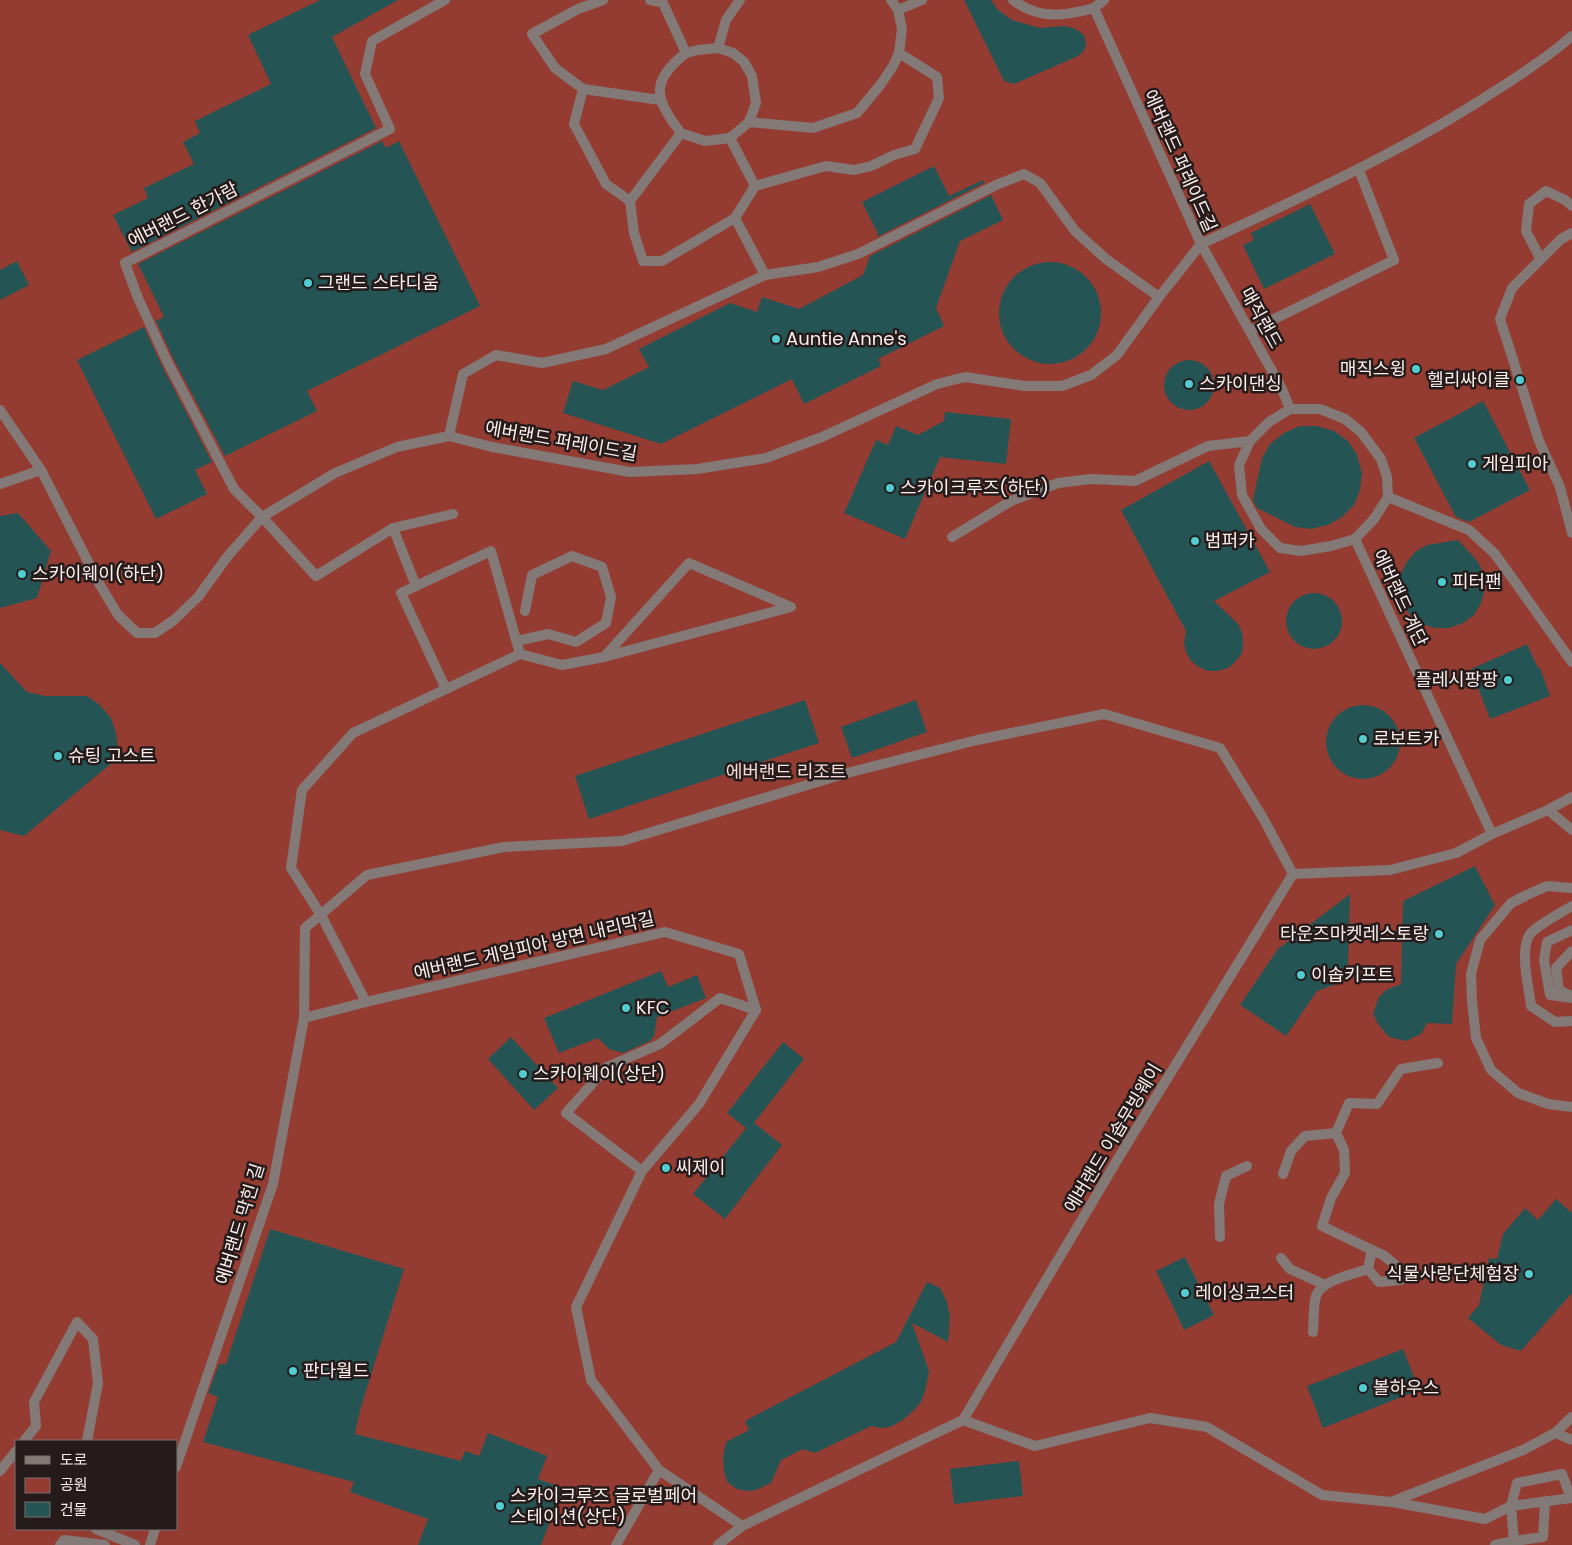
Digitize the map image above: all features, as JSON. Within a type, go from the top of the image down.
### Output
[{"type":"street","name":"에버랜드 한가람","points":[[393,528],[316,576],[234,489],[167,361],[124,263],[390,129],[365,74],[372,42],[445,0]]},
{"type":"street","points":[[603,0],[578,9],[532,34],[555,68],[583,89],[660,100]]},
{"type":"street","points":[[650,0],[663,1],[686,53]]},
{"type":"street","points":[[718,48],[726,20],[740,0]]},
{"type":"street","points":[[749,122],[813,128],[857,113],[885,78],[899,53],[902,29],[898,10],[890,0]]},
{"type":"street","points":[[898,10],[922,0]]},
{"type":"street","points":[[1013,0],[1021,7],[1046,15],[1068,15],[1094,8],[1104,0]]},
{"type":"street","name":"에버랜드 퍼레이드길","points":[[0,410],[41,470],[100,585],[118,615],[137,633],[156,633],[174,620],[198,597],[227,557],[262,517],[335,473],[397,447],[449,436],[492,447],[630,472],[697,469],[766,458],[822,437],[937,384],[956,379],[965,377],[1025,386],[1062,386],[1091,376],[1117,355],[1159,297],[1201,244],[1094,8]]},
{"type":"street","points":[[1201,244],[1359,170],[1461,113],[1548,57],[1572,36]]},
{"type":"street","points":[[718,48],[733,53],[744,62],[752,76],[756,103],[749,122],[730,138],[706,141],[681,133],[666,113],[660,100],[661,84],[672,65],[686,53],[718,48]]},
{"type":"street","points":[[681,133],[630,201],[634,233],[643,261],[662,261],[735,218],[755,186],[826,166],[854,170],[871,166],[894,155],[915,149],[939,98],[937,77],[899,53]]},
{"type":"street","points":[[583,89],[574,124],[606,184],[630,201]]},
{"type":"street","points":[[730,138],[755,186]]},
{"type":"street","points":[[1250,331],[1394,260],[1359,170]]},
{"type":"street","points":[[449,436],[463,374],[496,355],[542,363],[606,348],[765,275],[818,267],[858,254],[996,185],[1024,174],[1040,184],[1075,231],[1106,259],[1159,297]]},
{"type":"street","points":[[1540,258],[1526,230],[1529,204],[1546,191],[1566,200],[1572,206]]},
{"type":"street","points":[[735,218],[765,275]]},
{"type":"street","points":[[1572,233],[1560,239],[1512,288],[1500,319],[1539,441],[1560,486],[1572,533]]},
{"type":"street","name":"매직랜드","points":[[1201,244],[1282,389],[1290,409]]},
{"type":"street","points":[[1320,408],[1345,419],[1361,432],[1381,459],[1387,477],[1388,497],[1374,519],[1355,539],[1331,546],[1301,551],[1280,548],[1261,529],[1242,495],[1239,465],[1250,441],[1269,422],[1290,409],[1320,408]]},
{"type":"street","points":[[952,537],[1011,501],[1058,483],[1090,479],[1135,481],[1208,446],[1250,441]]},
{"type":"street","points":[[0,484],[41,470]]},
{"type":"street","points":[[1560,486],[1572,502]]},
{"type":"street","points":[[1388,497],[1469,530],[1495,554],[1572,662]]},
{"type":"street","points":[[416,586],[393,528],[453,514]]},
{"type":"street","name":"에버랜드 계단","points":[[1355,539],[1492,834]]},
{"type":"street","points":[[446,689],[401,593],[491,550],[520,654]]},
{"type":"street","points":[[516,641],[548,634],[576,642],[606,623],[612,597],[602,567],[572,556],[532,575],[525,611]]},
{"type":"street","points":[[304,1018],[366,1002],[321,914],[291,868],[302,790],[353,733],[520,654],[562,666],[604,657],[791,607],[689,563],[604,657]]},
{"type":"street","name":"에버랜드 막힌 길","points":[[178,1461],[273,1184],[304,1018],[305,928],[367,875],[504,847],[622,841],[847,773],[976,740],[1104,714],[1220,748],[1264,818],[1293,874]]},
{"type":"street","points":[[1293,874],[1390,870],[1456,853],[1492,834],[1548,810],[1572,796]]},
{"type":"street","points":[[1548,810],[1572,830]]},
{"type":"street","name":"에버랜드 이솝무빙웨이","points":[[963,1420],[1127,1144],[1293,874]]},
{"type":"street","points":[[1572,888],[1547,886],[1511,903],[1480,940],[1471,974],[1476,1038],[1491,1070],[1518,1093],[1548,1104],[1572,1107]]},
{"type":"street","points":[[1511,903],[1524,897]]},
{"type":"street","points":[[1572,906],[1530,934],[1524,955],[1531,1006],[1555,1022],[1572,1021]]},
{"type":"street","points":[[1572,930],[1547,942],[1544,960],[1550,995],[1572,997]]},
{"type":"street","name":"에버랜드 게임피아 방면 내리막길","points":[[366,1002],[665,932],[740,954],[756,1010]]},
{"type":"street","points":[[1572,951],[1556,968],[1559,990],[1572,997]]},
{"type":"street","points":[[642,1171],[566,1113],[607,1067],[660,1044],[720,998],[756,1010],[699,1104],[642,1171],[576,1307],[591,1380],[659,1470],[742,1526]]},
{"type":"street","points":[[1398,1267],[1383,1254],[1322,1226],[1331,1198],[1346,1173],[1344,1150],[1336,1133],[1349,1103],[1377,1104],[1401,1069],[1438,1063]]},
{"type":"street","points":[[1283,1174],[1291,1151],[1305,1136],[1336,1133]]},
{"type":"street","points":[[1220,1238],[1219,1204],[1226,1176],[1248,1166]]},
{"type":"street","points":[[1368,1269],[1372,1250]]},
{"type":"street","points":[[1281,1258],[1290,1269],[1325,1285]]},
{"type":"street","points":[[1368,1269],[1379,1282],[1401,1280]]},
{"type":"street","points":[[1313,1332],[1316,1294],[1325,1285],[1337,1279],[1368,1269]]},
{"type":"street","points":[[25,1440],[36,1426],[34,1402],[77,1322],[93,1339],[98,1383],[87,1440]]},
{"type":"street","points":[[1391,1502],[1523,1450],[1555,1432],[1572,1417]]},
{"type":"street","points":[[718,1545],[742,1526],[963,1420],[1035,1446],[1150,1418],[1207,1426],[1322,1495],[1391,1502],[1485,1519],[1510,1506],[1571,1498],[1562,1474],[1516,1482],[1510,1506],[1514,1540]]},
{"type":"street","points":[[1555,1432],[1572,1440]]},
{"type":"street","points":[[0,1471],[15,1452]]},
{"type":"street","points":[[616,1545],[659,1470]]},
{"type":"street","points":[[1495,1545],[1543,1536],[1545,1502]]},
{"type":"street","points":[[98,1530],[135,1545]]},
{"type":"street","points":[[150,1545],[155,1530]]},
{"type":"street","points":[[60,1545],[64,1540],[105,1545]]},
{"type":"green space","name":"에버랜드 리조트","points":[[0,0],[1572,0],[1572,1545],[0,1545]]},
{"type":"building","points":[[320,0],[398,0],[332,37],[376,128],[132,252],[113,215],[148,198],[144,188],[194,164],[183,142],[200,133],[195,121],[271,84],[248,35]]},
{"type":"building","points":[[964,0],[991,0],[998,10],[1012,20],[1040,28],[1065,26],[1076,29],[1084,35],[1086,45],[1083,52],[1078,56],[1014,84],[1004,81]]},
{"type":"building","name":"그랜드 스타디움","points":[[382,141],[386,148],[399,141],[480,306],[307,391],[317,411],[225,456],[173,358],[156,321],[164,317],[138,264]]},
{"type":"building","points":[[934,166],[949,196],[983,180],[984,183],[877,237],[878,234],[862,202]]},
{"type":"building","points":[[991,195],[1003,220],[960,241],[936,308],[944,326],[878,359],[881,366],[804,404],[792,379],[661,444],[563,413],[573,381],[603,390],[649,367],[639,349],[730,303],[757,312],[762,297],[799,309],[863,275],[870,256]]},
{"type":"building","points":[[1310,204],[1335,254],[1264,289],[1243,245],[1254,240],[1251,233]]},
{"type":"building","points":[[17,261],[29,285],[0,300],[0,270]]},
{"type":"building","points":[[1050,262],[1069,266],[1086,277],[1097,294],[1101,313],[1097,332],[1086,349],[1069,360],[1050,364],[1031,360],[1014,349],[1003,332],[999,313],[1003,294],[1014,277],[1031,266]]},
{"type":"building","points":[[144,327],[212,462],[195,470],[207,494],[156,519],[77,360]]},
{"type":"building","name":"스카이댄싱","points":[[1184,360],[1194,360],[1207,367],[1214,380],[1214,390],[1207,403],[1194,410],[1184,410],[1175,406],[1168,399],[1164,390],[1164,380],[1168,371],[1175,364]]},
{"type":"building","name":"게임피아","points":[[1483,401],[1530,490],[1469,522],[1456,517],[1414,438]]},
{"type":"building","name":"스카이크루즈(하단)","points":[[945,412],[1011,419],[1006,464],[940,457],[905,539],[844,513],[876,440],[888,445],[896,426],[918,435],[944,421]]},
{"type":"building","points":[[1300,426],[1317,426],[1334,431],[1348,441],[1357,455],[1362,473],[1360,490],[1354,505],[1342,517],[1328,525],[1311,529],[1295,527],[1257,508],[1253,500],[1262,458],[1270,444],[1284,433]]},
{"type":"building","name":"범퍼카","points":[[1209,461],[1270,572],[1214,601],[1238,624],[1242,632],[1243,643],[1242,653],[1236,661],[1228,668],[1218,671],[1208,671],[1191,661],[1184,643],[1186,631],[1121,510]]},
{"type":"building","name":"스카이웨이(하단)","points":[[18,513],[51,551],[37,598],[0,608],[0,516]]},
{"type":"building","name":"피터팬","points":[[1458,540],[1478,562],[1484,575],[1485,589],[1481,603],[1474,615],[1463,623],[1449,628],[1435,628],[1422,624],[1410,615],[1402,603],[1399,590],[1400,576],[1406,563],[1415,552],[1427,545]]},
{"type":"building","points":[[1308,593],[1320,593],[1330,597],[1338,605],[1342,621],[1338,637],[1330,645],[1320,649],[1308,649],[1298,645],[1290,637],[1286,627],[1286,615],[1290,605],[1298,597]]},
{"type":"building","points":[[1527,644],[1538,668],[1540,668],[1550,696],[1490,719],[1471,669]]},
{"type":"building","name":"슈팅 고스트","points":[[0,663],[27,692],[45,696],[87,696],[100,705],[111,718],[116,733],[118,749],[113,762],[24,836],[0,830]]},
{"type":"building","points":[[805,700],[819,743],[589,819],[575,776]]},
{"type":"building","points":[[916,700],[927,732],[852,758],[841,727]]},
{"type":"building","name":"로보트카","points":[[1363,705],[1377,708],[1389,716],[1397,728],[1400,742],[1397,756],[1389,768],[1377,776],[1363,779],[1349,776],[1337,768],[1329,756],[1326,742],[1329,728],[1337,716],[1349,708]]},
{"type":"building","name":"타운즈마켓레스토랑","points":[[1475,866],[1495,905],[1456,964],[1452,1024],[1427,1023],[1421,1034],[1406,1041],[1389,1037],[1378,1024],[1373,1014],[1379,997],[1386,990],[1401,984],[1403,901]]},
{"type":"building","name":"이솝키프트","points":[[1350,894],[1348,964],[1334,985],[1317,991],[1286,1036],[1240,1005],[1278,949]]},
{"type":"building","points":[[661,971],[668,987],[697,975],[706,998],[657,1017],[654,1036],[650,1041],[623,1053],[609,1049],[598,1038],[559,1053],[544,1018]]},
{"type":"building","name":"스카이웨이(상단)","points":[[511,1037],[558,1088],[534,1110],[488,1059]]},
{"type":"building","points":[[783,1042],[804,1059],[754,1123],[782,1145],[725,1219],[693,1194],[746,1128],[727,1113]]},
{"type":"building","name":"식물사랑단체험장","points":[[1556,1199],[1572,1213],[1572,1293],[1521,1351],[1501,1345],[1468,1318],[1479,1305],[1489,1258],[1497,1259],[1503,1234],[1525,1208],[1538,1220]]},
{"type":"building","name":"판다월드","points":[[270,1229],[404,1269],[360,1410],[355,1434],[461,1461],[465,1451],[479,1456],[488,1433],[547,1456],[538,1479],[563,1488],[541,1545],[418,1545],[428,1519],[350,1492],[354,1482],[203,1442],[218,1397],[208,1393],[219,1364],[226,1364]]},
{"type":"building","name":"레이싱코스터","points":[[1185,1257],[1214,1315],[1184,1330],[1156,1271]]},
{"type":"building","points":[[927,1282],[940,1288],[947,1302],[950,1316],[948,1342],[912,1323],[929,1371],[921,1402],[913,1411],[903,1420],[890,1427],[880,1428],[871,1426],[815,1453],[803,1449],[781,1460],[771,1483],[756,1490],[737,1489],[727,1482],[723,1457],[726,1442],[749,1430],[745,1421],[896,1342]]},
{"type":"building","name":"볼하우스","points":[[1403,1349],[1419,1390],[1323,1428],[1307,1386]]},
{"type":"building","points":[[1019,1461],[1023,1496],[954,1504],[950,1469]]},
{"type":"place","name":"그랜드 스타디움","points":[[308,283]]},
{"type":"place","name":"Auntie Anne's","points":[[776,339]]},
{"type":"place","name":"매직스윙","points":[[1416,369]]},
{"type":"place","name":"헬리싸이클","points":[[1520,380]]},
{"type":"place","name":"스카이댄싱","points":[[1189,384]]},
{"type":"place","name":"게임피아","points":[[1472,464]]},
{"type":"place","name":"스카이크루즈(하단)","points":[[890,488]]},
{"type":"place","name":"범퍼카","points":[[1195,541]]},
{"type":"place","name":"스카이웨이(하단)","points":[[22,574]]},
{"type":"place","name":"피터팬","points":[[1442,582]]},
{"type":"place","name":"플레시팡팡","points":[[1508,680]]},
{"type":"place","name":"로보트카","points":[[1363,739]]},
{"type":"place","name":"슈팅 고스트","points":[[58,756]]},
{"type":"place","name":"타운즈마켓레스토랑","points":[[1439,934]]},
{"type":"place","name":"이솝키프트","points":[[1301,975]]},
{"type":"place","name":"KFC","points":[[626,1008]]},
{"type":"place","name":"스카이웨이(상단)","points":[[523,1074]]},
{"type":"place","name":"씨제이","points":[[666,1168]]},
{"type":"place","name":"식물사랑단체험장","points":[[1529,1274]]},
{"type":"place","name":"레이싱코스터","points":[[1185,1293]]},
{"type":"place","name":"판다월드","points":[[293,1371]]},
{"type":"place","name":"볼하우스","points":[[1363,1388]]},
{"type":"place","name":"스카이크루즈 글로벌페어 스테이션(상단)","points":[[500,1506]]}]
